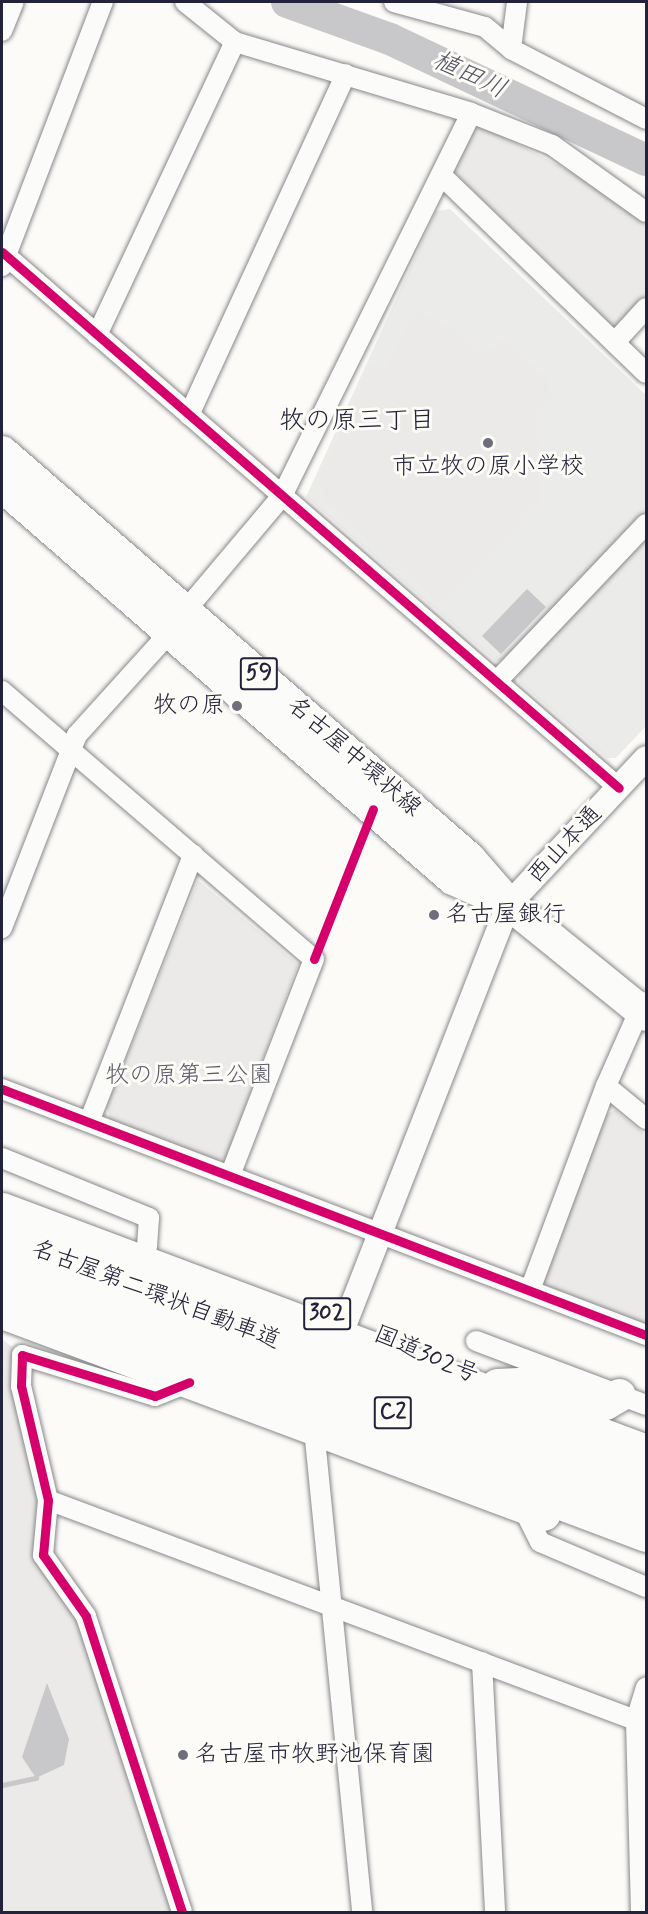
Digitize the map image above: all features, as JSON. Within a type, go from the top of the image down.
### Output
[{"type":"highway","name":"国道302号","points":[[2,1193],[346,1321],[646,1449]]},
{"type":"highway","points":[[2,1209],[646,1449]]},
{"type":"highway","name":"名古屋第二環状自動車道","points":[[2,1236],[144,1305],[646,1508]]},
{"type":"highway","name":"名古屋第二環状自動車道","points":[[2,1266],[144,1305],[646,1481]]},
{"type":"highway","points":[[2,1293],[646,1535]]},
{"type":"highway","points":[[2,1312],[646,1552]]},
{"type":"highway","points":[[497,1384],[539,1383],[593,1403],[633,1400]]},
{"type":"main road","name":"名古屋中環状線","points":[[2,452],[178,621]]},
{"type":"main road","name":"名古屋中環状線","points":[[2,486],[178,621],[469,858],[509,904],[643,1007]]},
{"type":"street","points":[[2,31],[14,2]]},
{"type":"street","points":[[103,2],[3,258],[97,335],[619,788]]},
{"type":"street","points":[[185,2],[235,42],[471,113],[552,145],[646,212]]},
{"type":"street","points":[[394,2],[484,27],[511,49],[646,119]]},
{"type":"street","points":[[511,49],[517,2]]},
{"type":"street","points":[[97,335],[235,42]]},
{"type":"street","points":[[189,415],[346,74]]},
{"type":"street","points":[[2,928],[77,735],[178,621],[282,496],[471,113]]},
{"type":"street","points":[[441,175],[646,373]]},
{"type":"street","points":[[615,342],[646,308]]},
{"type":"street","points":[[497,681],[646,524]]},
{"type":"street","points":[[2,691],[69,751],[314,959],[231,1173]]},
{"type":"street","name":"西山本通","points":[[509,904],[646,758]]},
{"type":"street","points":[[89,1122],[193,855]]},
{"type":"street","points":[[346,1321],[509,904]]},
{"type":"street","points":[[530,1290],[606,1086],[643,1007]]},
{"type":"street","points":[[606,1086],[646,1119]]},
{"type":"street","points":[[2,1089],[231,1173],[646,1335]]},
{"type":"street","points":[[2,1158],[149,1218],[147,1247]]},
{"type":"street","points":[[476,1341],[633,1400]]},
{"type":"street","points":[[182,1912],[86,1616],[43,1555],[48,1500],[21,1386],[22,1354],[155,1396],[189,1382]]},
{"type":"street","points":[[314,1429],[362,1912]]},
{"type":"street","points":[[48,1500],[641,1722]]},
{"type":"street","points":[[522,1506],[540,1542],[646,1587]]},
{"type":"street","points":[[482,1662],[495,1912]]},
{"type":"street","points":[[641,1912],[641,1722],[646,1688]]},
{"type":"shaded area","name":"市立牧の原小学校","points":[[450,209],[646,395],[646,511],[505,661],[495,661],[306,497],[436,211]]},
{"type":"shaded area","points":[[646,538],[646,726],[616,758],[607,758],[519,682],[519,673]]},
{"type":"shaded area","points":[[527,589],[546,607],[501,654],[482,636]]},
{"type":"shaded area","points":[[47,1683],[69,1739],[64,1765],[36,1778],[22,1757]]},
{"type":"green space","points":[[483,126],[608,191],[646,223],[646,297],[617,330],[454,172],[475,129]]},
{"type":"green space","points":[[416,312],[454,328],[483,355],[503,338],[549,381],[551,397],[537,411],[539,502],[440,604],[326,503],[318,479],[371,365],[385,369]]},
{"type":"green space","name":"牧の原第三公園","points":[[198,880],[298,964],[226,1158],[217,1160],[110,1120],[107,1106]]},
{"type":"green space","points":[[615,1110],[646,1135],[646,1325],[541,1283],[607,1114]]},
{"type":"green space","points":[[2,1339],[22,1355],[48,1500],[43,1555],[86,1616],[182,1912],[2,1912]]},
{"type":"waterway","name":"植田川","points":[[287,2],[390,39],[646,160]]},
{"type":"waterway","points":[[2,1785],[36,1778]]},
{"type":"cycle path","points":[[2,252],[619,788]]},
{"type":"cycle path","points":[[314,959],[373,809]]},
{"type":"cycle path","points":[[2,1089],[646,1335]]},
{"type":"cycle path","points":[[182,1912],[86,1616],[43,1555],[48,1500],[21,1386],[22,1355],[155,1396],[189,1382]]},
{"type":"place","name":"市立牧の原小学校","points":[[488,443]]},
{"type":"place","name":"牧の原","points":[[237,706]]},
{"type":"place","name":"名古屋銀行","points":[[434,915]]},
{"type":"place","name":"名古屋市牧野池保育園","points":[[183,1755]]},
{"type":"district","name":"牧の原三丁目","points":[[357,422]]}]
